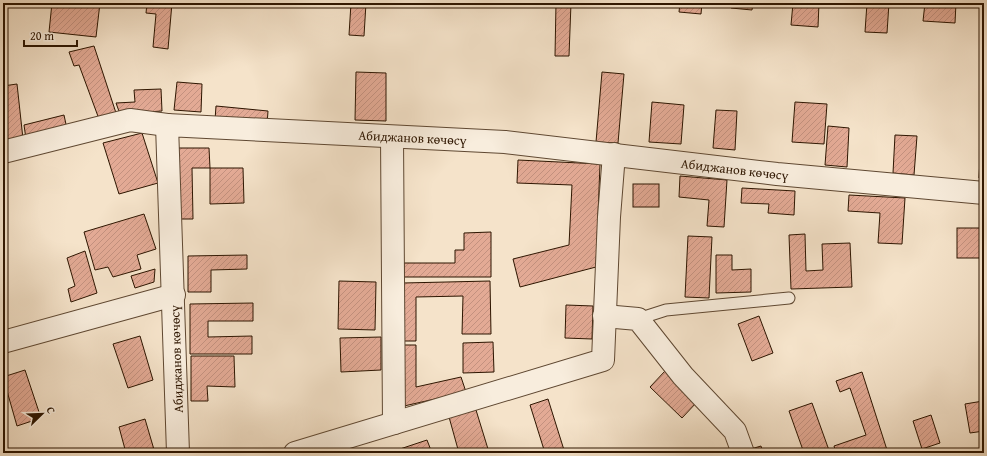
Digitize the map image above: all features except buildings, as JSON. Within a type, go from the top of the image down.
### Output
[{"type":"street","points":[[3,152],[130,120],[167,125]]},
{"type":"street","name":"Абиджанов көчөсү","points":[[178,453],[174,295],[167,125],[505,142],[777,174],[984,193]]},
{"type":"street","points":[[392,137],[394,423]]},
{"type":"street","points":[[295,453],[603,360],[609,217],[614,154]]},
{"type":"street","points":[[3,342],[174,295]]},
{"type":"street","points":[[604,316],[638,319],[683,376],[735,431],[743,453]]},
{"type":"lane","points":[[638,319],[666,310],[789,298]]}]
